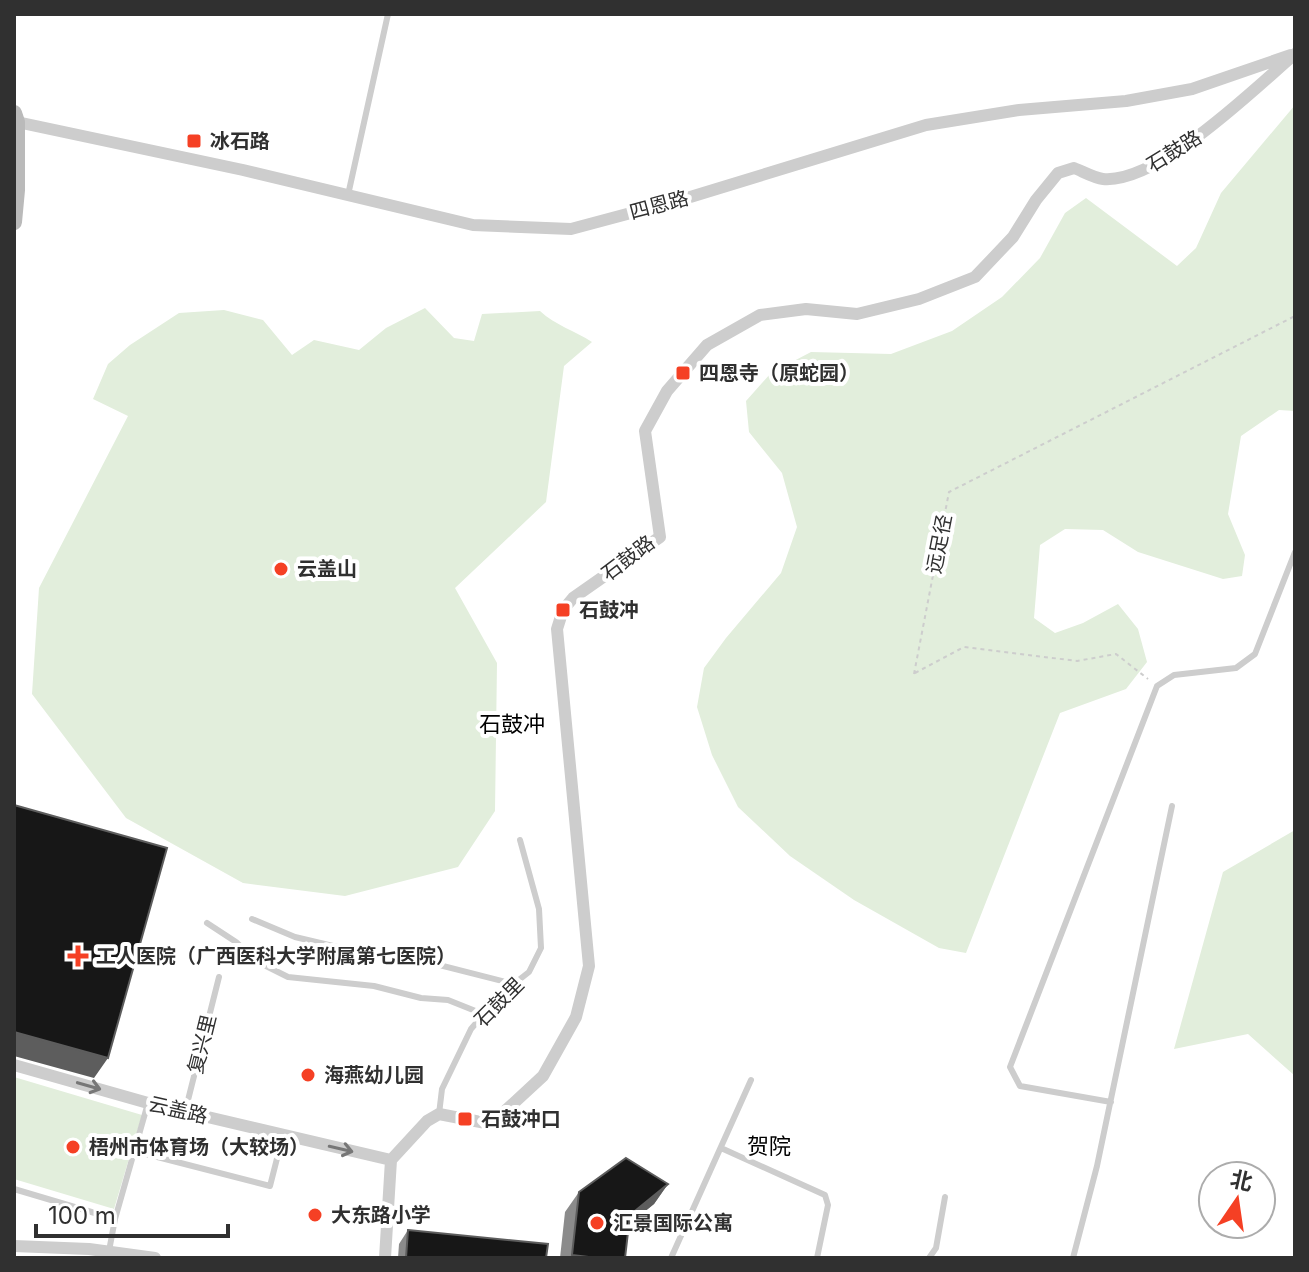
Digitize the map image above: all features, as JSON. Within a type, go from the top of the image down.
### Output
[{"type":"street","name":"四恩路","points":[[16,117],[473,225],[571,229],[687,198],[926,125],[1019,110],[1139,99],[1192,89],[1295,54]]},
{"type":"street","name":"石鼓路","points":[[439,1114],[491,1124],[543,1076],[576,1017],[589,966],[557,629],[563,610],[573,598],[660,537],[645,431],[667,391],[707,345],[760,315],[806,309],[857,314],[919,299],[975,277],[1013,237],[1036,200],[1058,173],[1074,168],[1103,179],[1140,172],[1204,134],[1295,54]]},
{"type":"street","points":[[14,222],[16,117]]},
{"type":"street","name":"云盖路","points":[[14,1065],[148,1103],[391,1160]]},
{"type":"street","points":[[385,1258],[391,1160],[427,1121],[439,1114]]},
{"type":"street","points":[[14,1246],[155,1258]]},
{"type":"lane","points":[[348,195],[388,14]]},
{"type":"lane","points":[[1111,1102],[1020,1086],[1010,1067],[1157,686],[1174,675],[1236,668],[1255,654],[1295,552]]},
{"type":"lane","points":[[1073,1258],[1097,1166],[1172,806]]},
{"type":"lane","name":"石鼓里","points":[[439,1114],[442,1089],[471,1029],[529,972],[541,948],[539,909],[520,840]]},
{"type":"lane","points":[[252,919],[295,937],[333,946],[392,953],[514,984]]},
{"type":"lane","points":[[207,923],[236,942],[256,961],[288,977],[374,986],[421,998],[448,1000],[483,1014]]},
{"type":"lane","name":"复兴里","points":[[185,1112],[219,977]]},
{"type":"lane","points":[[671,1258],[751,1080]]},
{"type":"lane","points":[[109,1252],[115,1219],[148,1103]]},
{"type":"lane","points":[[134,1151],[270,1186],[283,1135]]},
{"type":"lane","points":[[721,1148],[825,1195],[828,1205],[817,1258]]},
{"type":"lane","points":[[14,1189],[115,1219]]},
{"type":"lane","points":[[929,1258],[936,1248],[945,1197]]},
{"type":"path","name":"远足径","points":[[1157,686],[1116,654],[1077,661],[964,647],[914,674],[949,492],[1295,316]]},
{"type":"green space","points":[[1295,105],[1295,411],[1279,410],[1241,436],[1228,514],[1245,555],[1242,576],[1223,579],[1138,552],[1103,530],[1065,529],[1040,545],[1034,618],[1055,633],[1083,623],[1118,604],[1138,629],[1147,662],[1126,689],[1060,713],[966,953],[939,948],[854,900],[790,856],[738,807],[712,755],[697,707],[704,668],[781,573],[797,527],[782,473],[749,432],[746,401],[771,373],[811,352],[891,354],[952,331],[1002,297],[1040,258],[1065,213],[1086,198],[1177,266],[1196,248],[1221,193]]},
{"type":"green space","points":[[425,308],[454,338],[474,341],[482,314],[540,311],[592,342],[564,366],[546,502],[455,588],[497,663],[495,811],[458,867],[345,896],[243,883],[126,818],[32,694],[39,588],[128,416],[93,399],[108,364],[130,345],[179,313],[224,310],[263,320],[292,355],[314,340],[359,350],[386,328]]},
{"type":"green space","points":[[1295,830],[1295,1076],[1248,1034],[1174,1049],[1223,872]]},
{"type":"green space","name":"梧州市体育场（大较场）","points":[[14,1077],[142,1115],[114,1209],[14,1179]]},
{"type":"building","name":"工人医院（广西医科大学附属第七医院）","points":[[14,805],[167,848],[108,1058],[14,1032]]},
{"type":"building","name":"汇景国际公寓","points":[[626,1158],[668,1184],[630,1215],[625,1258],[572,1255],[579,1192]]},
{"type":"building","points":[[408,1230],[548,1244],[546,1258],[406,1258]]},
{"type":"place","name":"冰石路","points":[[194,141]]},
{"type":"place","name":"四恩寺（原蛇园）","points":[[683,373]]},
{"type":"place","name":"云盖山","points":[[281,569]]},
{"type":"place","name":"石鼓冲","points":[[563,610]]},
{"type":"place","name":"工人医院（广西医科大学附属第七医院）","points":[[78,956]]},
{"type":"place","name":"海燕幼儿园","points":[[308,1075]]},
{"type":"place","name":"石鼓冲口","points":[[465,1119]]},
{"type":"place","name":"梧州市体育场（大较场）","points":[[73,1147]]},
{"type":"place","name":"大东路小学","points":[[315,1215]]},
{"type":"place","name":"汇景国际公寓","points":[[597,1223]]},
{"type":"district","name":"石鼓冲","points":[[512,724]]},
{"type":"district","name":"贺院","points":[[769,1146]]}]
